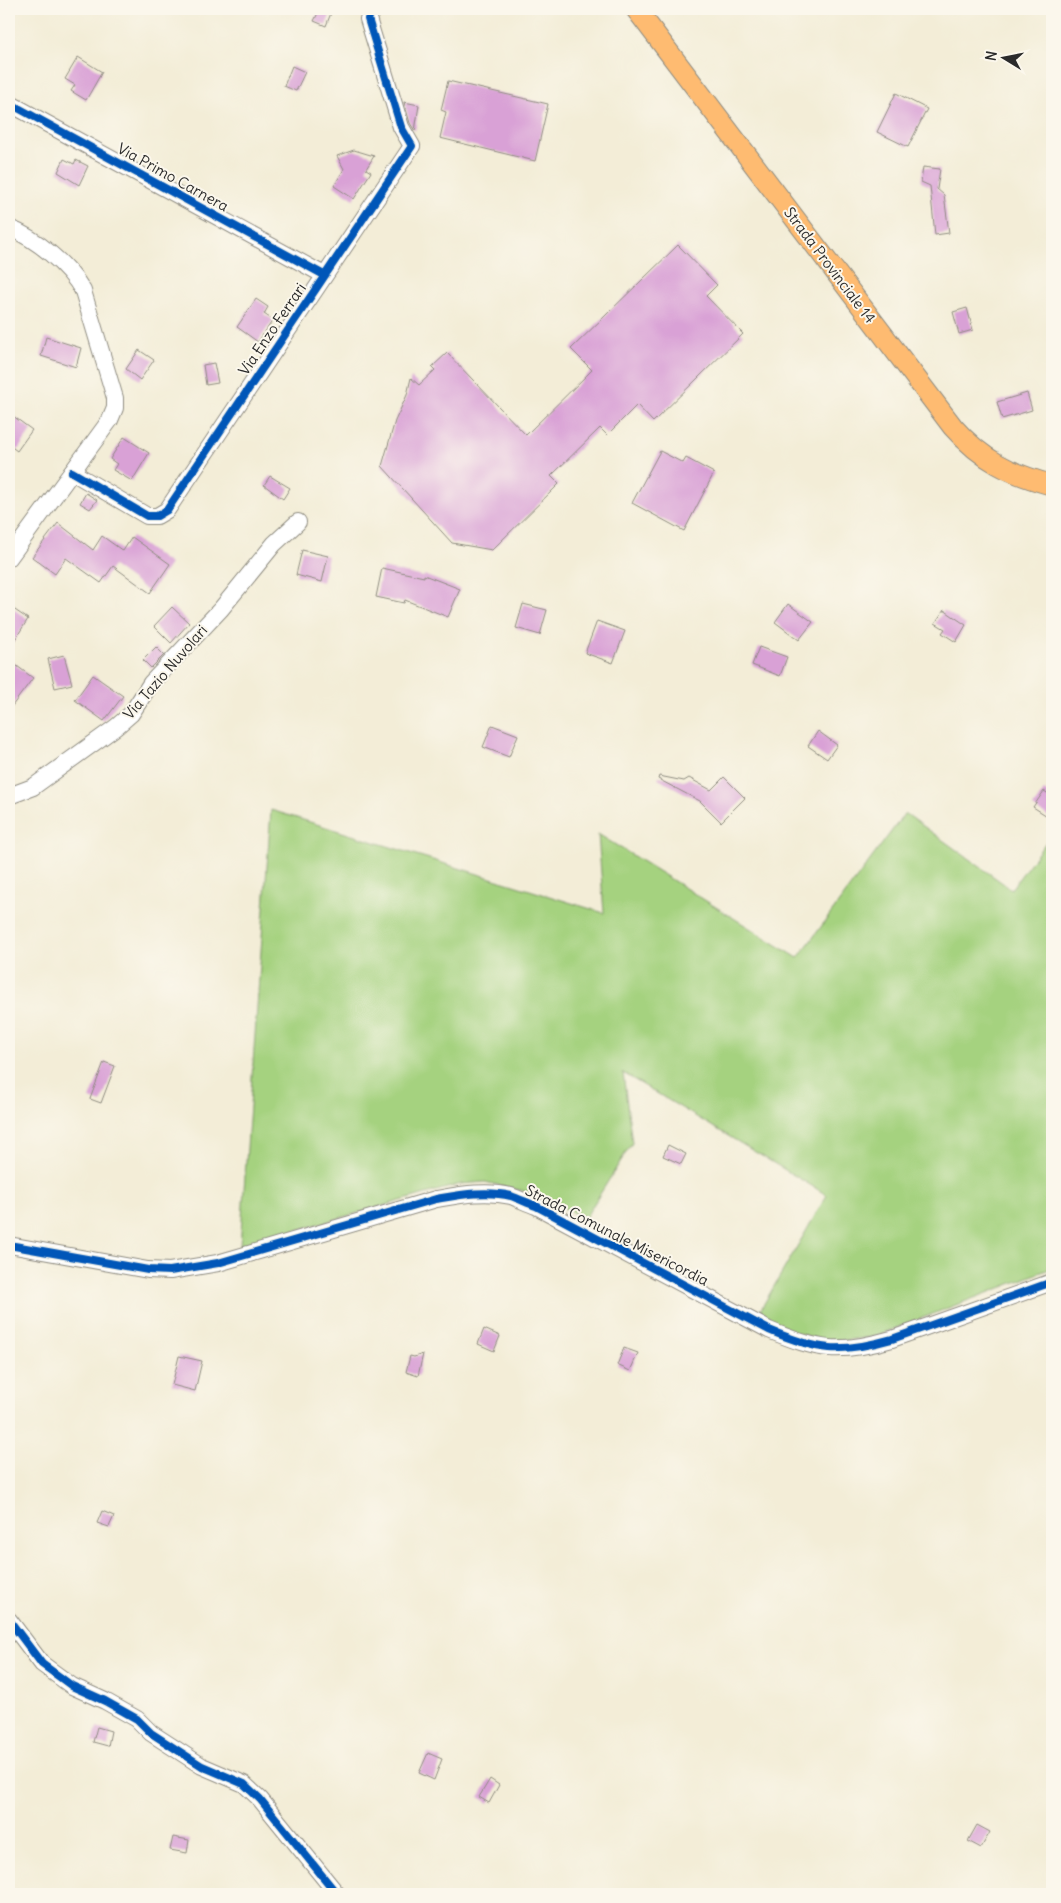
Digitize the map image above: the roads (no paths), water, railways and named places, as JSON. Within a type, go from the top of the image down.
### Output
[{"type":"main road","name":"Strada Provinciale 14","points":[[636,9],[953,428],[968,444],[986,458],[1023,476],[1052,485]]},
{"type":"street","name":"Via Enzo Ferrari","points":[[72,472],[147,516],[157,516],[167,510],[412,146],[401,128],[368,19],[373,9]]},
{"type":"street","name":"Via Primo Carnera","points":[[9,103],[324,276]]},
{"type":"street","points":[[9,228],[48,252],[75,278],[83,291],[115,398],[115,408],[110,420],[9,558]]},
{"type":"street","name":"Via Tazio Nuvolari","points":[[9,796],[33,787],[131,714],[151,684],[221,609],[274,544],[298,522]]},
{"type":"street","name":"Strada Comunale Misericordia","points":[[9,1245],[148,1270],[170,1271],[218,1263],[436,1200],[467,1194],[510,1196],[536,1206],[769,1330],[798,1342],[822,1348],[842,1349],[866,1346],[883,1341],[1052,1282]]},
{"type":"street","points":[[9,1620],[42,1664],[72,1686],[105,1701],[137,1719],[152,1733],[202,1766],[244,1784],[260,1799],[337,1894]]}]
